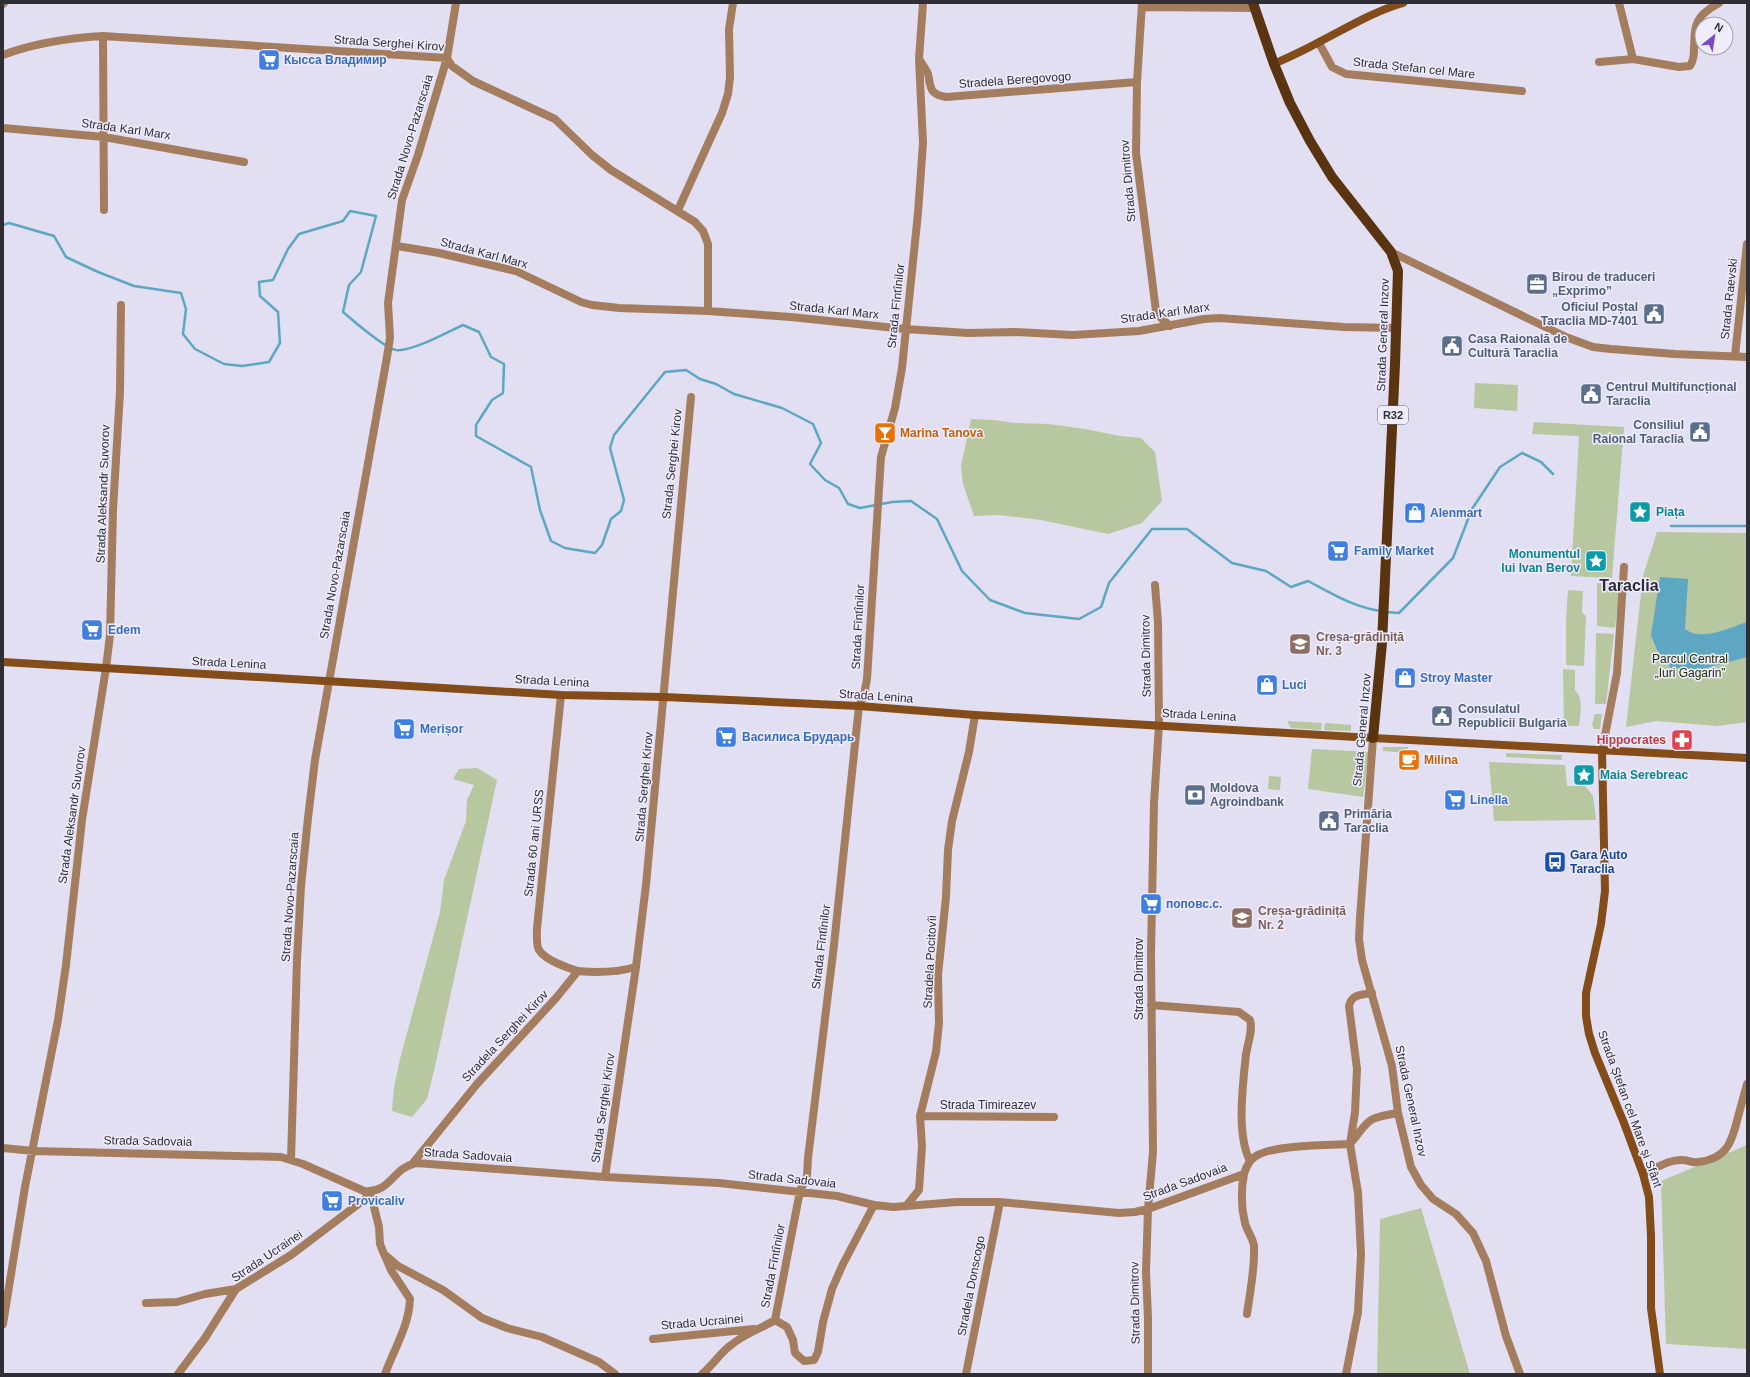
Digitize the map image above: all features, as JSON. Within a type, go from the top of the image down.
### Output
[{"type":"main road","name":"R32","points":[[1254,6],[1274,64],[1293,109],[1310,141],[1332,177],[1391,252]]},
{"type":"main road","name":"Strada General Inzov","points":[[1373,738],[1382,643],[1397,328],[1398,271],[1391,252]]},
{"type":"street","name":"Strada Novo-Pazarscaia","points":[[291,1160],[297,960],[301,886],[315,760],[390,338],[388,303],[397,246],[402,200],[418,155],[447,58],[456,3]]},
{"type":"street","points":[[678,210],[722,113],[728,94],[730,77],[729,29],[733,3]]},
{"type":"street","name":"Strada Fîntînilor","points":[[775,1320],[800,1191],[807,1176],[834,945],[859,706],[864,695],[867,679],[881,457],[895,408],[902,368],[918,213],[923,143],[919,59],[923,3]]},
{"type":"street","points":[[1274,64],[1319,43],[1356,21],[1387,7],[1403,3]]},
{"type":"street","points":[[1620,3],[1632,59]]},
{"type":"street","points":[[1598,62],[1632,59],[1679,67],[1690,66],[1694,58],[1696,22],[1703,14],[1719,3]]},
{"type":"street","points":[[1142,5],[1254,6]]},
{"type":"street","name":"Strada Dimitrov","points":[[1142,5],[1137,82],[1136,153],[1156,311],[1170,326]]},
{"type":"street","name":"Strada Serghei Kirov","points":[[3,55],[21,48],[77,38],[103,36],[447,58],[452,66],[473,81],[555,119],[592,155],[611,170],[678,210],[694,222],[703,232],[708,244],[708,311]]},
{"type":"street","points":[[103,36],[104,210]]},
{"type":"street","name":"Strada Ștefan cel Mare","points":[[1319,43],[1332,66],[1346,74],[1522,91]]},
{"type":"street","name":"Stradela Beregovogo","points":[[919,59],[927,73],[929,85],[933,92],[937,95],[946,97],[1137,82]]},
{"type":"street","name":"Strada Karl Marx","points":[[3,128],[104,136],[244,162]]},
{"type":"street","name":"Strada Raevski","points":[[1735,356],[1747,244]]},
{"type":"street","name":"Strada Karl Marx","points":[[397,246],[439,253],[516,271],[564,295],[592,305],[619,308],[708,311],[791,317],[905,329],[968,333],[1015,332],[1073,335],[1139,331],[1204,319],[1219,318],[1344,327],[1397,328]]},
{"type":"street","points":[[1391,252],[1581,343],[1611,349],[1675,354],[1747,357]]},
{"type":"street","name":"Strada Aleksandr Suvorov","points":[[3,1324],[25,1187],[34,1151],[61,1004],[82,820],[110,635],[113,510],[120,392],[121,305]]},
{"type":"street","name":"Strada Serghei Kirov","points":[[605,1177],[636,967],[646,885],[676,574],[678,525],[691,397]]},
{"type":"street","name":"Strada Ștefan cel Mare și Sfânt","points":[[1624,567],[1617,673],[1602,751],[1605,891],[1601,924],[1586,993],[1586,1016],[1589,1034],[1595,1052],[1643,1174],[1649,1197],[1651,1215],[1650,1290],[1660,1374]]},
{"type":"street","name":"Strada Dimitrov","points":[[1148,1374],[1146,1271],[1148,1209],[1153,1152],[1151,1004],[1154,803],[1159,725],[1158,622],[1155,584]]},
{"type":"street","name":"Strada Lenina","points":[[3,662],[329,680],[561,695],[664,697],[859,706],[975,715],[1747,758]]},
{"type":"street","name":"Strada 60 ani URSS","points":[[561,695],[536,928],[539,950],[546,957],[578,971]]},
{"type":"street","name":"Stradela Pocitovîi","points":[[906,1206],[919,1190],[922,1146],[920,1116],[936,1052],[939,1023],[938,975],[946,897],[948,850],[952,821],[969,752],[975,715]]},
{"type":"street","name":"Strada General Inzov","points":[[1373,738],[1359,939],[1362,960],[1392,1066],[1398,1113],[1411,1167],[1421,1185],[1433,1199],[1456,1214],[1473,1233],[1486,1261],[1506,1336],[1520,1374]]},
{"type":"street","points":[[578,971],[589,973],[625,970],[636,967]]},
{"type":"street","name":"Stradela Serghei Kirov","points":[[413,1164],[477,1084],[556,998],[578,971]]},
{"type":"street","points":[[1346,1374],[1358,1312],[1361,1254],[1358,1194],[1350,1144],[1355,1112],[1357,1069],[1349,1006],[1351,999],[1355,996],[1372,993]]},
{"type":"street","points":[[1151,1004],[1239,1012],[1248,1017],[1251,1024],[1242,1102],[1245,1152],[1250,1161],[1260,1154],[1277,1150],[1350,1144],[1366,1122],[1378,1116],[1398,1113]]},
{"type":"street","points":[[1643,1174],[1669,1162],[1682,1160],[1695,1162],[1712,1160],[1723,1153],[1730,1145],[1734,1134],[1747,1084]]},
{"type":"street","name":"Strada Timireazev","points":[[920,1116],[1054,1118]]},
{"type":"street","name":"Strada Sadovaia","points":[[3,1148],[34,1151],[267,1156],[291,1160],[364,1191],[377,1191],[404,1168],[413,1164],[719,1183],[837,1196],[874,1205],[893,1207],[957,1202],[1000,1202],[1119,1213],[1148,1209],[1244,1174],[1250,1161]]},
{"type":"street","points":[[1244,1174],[1242,1194],[1243,1210],[1245,1223],[1254,1244],[1253,1272],[1247,1314]]},
{"type":"street","points":[[370,1191],[379,1226],[380,1244],[391,1270],[410,1299],[407,1322],[396,1344],[385,1374]]},
{"type":"street","name":"Strada Ucrainei","points":[[178,1374],[205,1338],[236,1289],[291,1256],[364,1199],[370,1191]]},
{"type":"street","name":"Stradela Donscogo","points":[[966,1374],[1000,1202]]},
{"type":"street","points":[[775,1320],[787,1327],[793,1340],[795,1353],[804,1361],[814,1360],[818,1352],[823,1322],[832,1289],[843,1264],[874,1205]]},
{"type":"street","points":[[384,1254],[398,1266],[443,1290],[482,1318],[507,1328],[542,1337],[598,1362],[615,1374]]},
{"type":"street","points":[[146,1303],[177,1302],[204,1294],[236,1289]]},
{"type":"street","name":"Strada Ucrainei","points":[[702,1374],[731,1345],[754,1329],[775,1320]]},
{"type":"street","name":"Strada Ucrainei","points":[[653,1339],[754,1329]]},
{"type":"green space","points":[[1475,383],[1518,385],[1517,411],[1474,408]]},
{"type":"green space","points":[[971,419],[1014,423],[1049,424],[1141,438],[1155,452],[1162,501],[1142,523],[1108,534],[1041,520],[999,515],[974,516],[963,484],[961,466]]},
{"type":"green space","points":[[1534,422],[1624,427],[1612,578],[1571,576],[1579,436],[1532,434]]},
{"type":"green space","name":"Parcul Central „Iuri Gagarin”","points":[[1657,532],[1747,533],[1747,722],[1718,726],[1656,721],[1626,727],[1643,576]]},
{"type":"green space","points":[[1597,583],[1620,584],[1615,628],[1597,626]]},
{"type":"green space","points":[[1568,590],[1583,591],[1582,612],[1586,616],[1584,666],[1566,665],[1566,619]]},
{"type":"green space","points":[[1596,633],[1614,634],[1606,704],[1595,704]]},
{"type":"green space","points":[[1563,669],[1575,670],[1575,690],[1580,698],[1581,711],[1579,726],[1564,726]]},
{"type":"green space","points":[[1595,714],[1602,714],[1600,729],[1594,729],[1592,725]]},
{"type":"green space","points":[[1287,721],[1322,723],[1321,730],[1291,728]]},
{"type":"green space","points":[[1325,723],[1351,725],[1351,731],[1324,730]]},
{"type":"green space","points":[[1383,747],[1408,747],[1408,753],[1383,751]]},
{"type":"green space","points":[[1312,749],[1369,752],[1363,797],[1308,789]]},
{"type":"green space","points":[[1506,753],[1562,755],[1562,760],[1506,757]]},
{"type":"green space","points":[[1489,762],[1565,765],[1567,786],[1585,786],[1593,796],[1596,820],[1494,821]]},
{"type":"green space","points":[[477,768],[497,780],[427,1099],[412,1117],[392,1111],[394,1087],[400,1059],[440,912],[444,880],[466,821],[467,800],[474,785],[453,779],[459,769]]},
{"type":"green space","points":[[1269,776],[1281,777],[1280,790],[1268,789]]},
{"type":"green space","points":[[1747,1145],[1747,1349],[1666,1344],[1661,1181]]},
{"type":"green space","points":[[1421,1208],[1470,1374],[1377,1374],[1380,1219]]},
{"type":"water","points":[[1660,577],[1688,579],[1685,629],[1692,633],[1715,633],[1747,622],[1747,657],[1703,669],[1671,668],[1657,650],[1651,635]]},
{"type":"waterway","points":[[3,225],[9,223],[54,236],[66,257],[98,272],[134,286],[181,293],[186,309],[183,334],[195,349],[224,364],[242,366],[269,362],[280,343],[278,312],[260,296],[259,282],[273,280],[288,249],[299,234],[343,221],[350,211],[376,216],[361,272],[349,285],[343,312],[377,339],[396,350],[403,350],[420,345],[463,325],[479,332],[491,357],[504,364],[503,393],[492,400],[476,425],[476,436],[531,467],[540,510],[551,541],[565,548],[595,553],[602,545],[611,519],[621,511],[624,500],[610,448],[614,435],[665,372],[686,370],[700,379],[716,384],[734,394],[782,408],[813,424],[821,443],[810,464],[825,480],[839,488],[848,504],[860,508],[892,502],[911,501],[937,519],[962,571],[990,600],[1025,613],[1079,619],[1101,607],[1109,583],[1152,529],[1187,529],[1232,563],[1266,571],[1291,587],[1308,581],[1334,595],[1362,607],[1381,611]]},
{"type":"waterway","points":[[1386,612],[1399,613],[1453,558],[1472,509],[1500,467],[1522,453],[1541,462],[1553,474]]},
{"type":"waterway","points":[[1671,526],[1747,526]]},
{"type":"place","name":"Кысса Владимир","points":[[269,60]]},
{"type":"place","name":"Birou de traduceri „Exprimo”","points":[[1537,284]]},
{"type":"place","name":"Oficiul Poștal Taraclia MD-7401","points":[[1654,314]]},
{"type":"place","name":"Casa Raională de Cultură Taraclia","points":[[1452,346]]},
{"type":"place","name":"Centrul Multifuncțional Taraclia","points":[[1591,394]]},
{"type":"place","name":"Consiliul Raional Taraclia","points":[[1700,432]]},
{"type":"place","name":"Marina Tanova","points":[[885,433]]},
{"type":"place","name":"Piața","points":[[1640,512]]},
{"type":"place","name":"Alenmart","points":[[1415,513]]},
{"type":"place","name":"Family Market","points":[[1338,551]]},
{"type":"place","name":"Monumentul lui Ivan Berov","points":[[1596,561]]},
{"type":"place","name":"Edem","points":[[92,630]]},
{"type":"place","name":"Creșa-grădiniță Nr. 3","points":[[1300,644]]},
{"type":"place","name":"Stroy Master","points":[[1405,678]]},
{"type":"place","name":"Luci","points":[[1267,685]]},
{"type":"place","name":"Consulatul Republicii Bulgaria","points":[[1442,716]]},
{"type":"place","name":"Merișor","points":[[404,729]]},
{"type":"place","name":"Василиса Брударь","points":[[726,737]]},
{"type":"place","name":"Hippocrates","points":[[1682,740]]},
{"type":"place","name":"Milina","points":[[1409,760]]},
{"type":"place","name":"Maia Serebreac","points":[[1584,775]]},
{"type":"place","name":"Moldova Agroindbank","points":[[1195,795]]},
{"type":"place","name":"Linella","points":[[1455,800]]},
{"type":"place","name":"Primăria Taraclia","points":[[1329,821]]},
{"type":"place","name":"Gara Auto Taraclia","points":[[1555,862]]},
{"type":"place","name":"поповс.с.","points":[[1151,904]]},
{"type":"place","name":"Creșa-grădiniță Nr. 2","points":[[1242,918]]},
{"type":"place","name":"Provicaliv","points":[[332,1201]]},
{"type":"district","name":"Taraclia","points":[[1629,585]]}]
